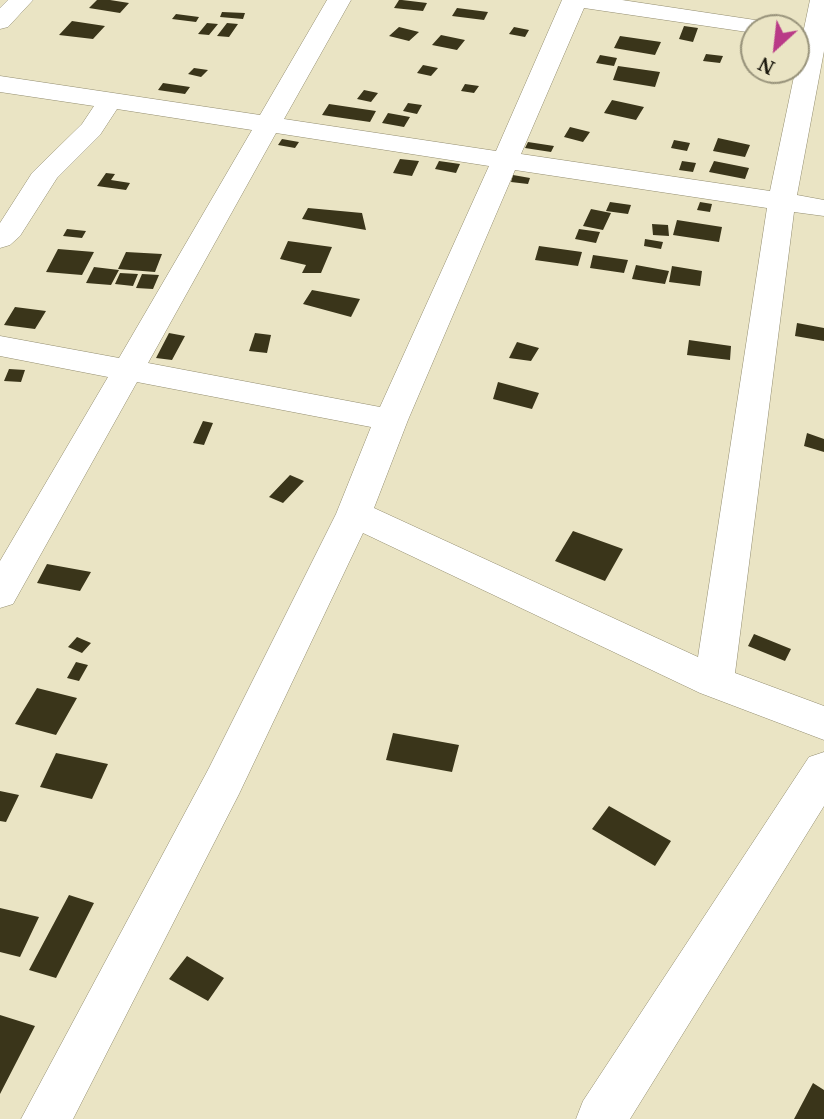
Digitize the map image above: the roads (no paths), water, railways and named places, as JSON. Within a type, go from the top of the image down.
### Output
[{"type":"street","points":[[0,22],[21,0]]},
{"type":"street","points":[[0,594],[339,0]]},
{"type":"street","points":[[46,1119],[225,781],[354,514],[391,420],[575,0],[740,24]]},
{"type":"street","points":[[714,682],[782,201],[811,34],[822,0]]},
{"type":"street","points":[[0,85],[111,99],[824,208]]},
{"type":"street","points":[[0,239],[10,230],[46,173],[90,129],[111,99]]},
{"type":"street","points":[[0,346],[125,372],[391,420]]},
{"type":"street","points":[[354,514],[714,682],[824,723]]},
{"type":"street","points":[[601,1119],[824,770]]}]
